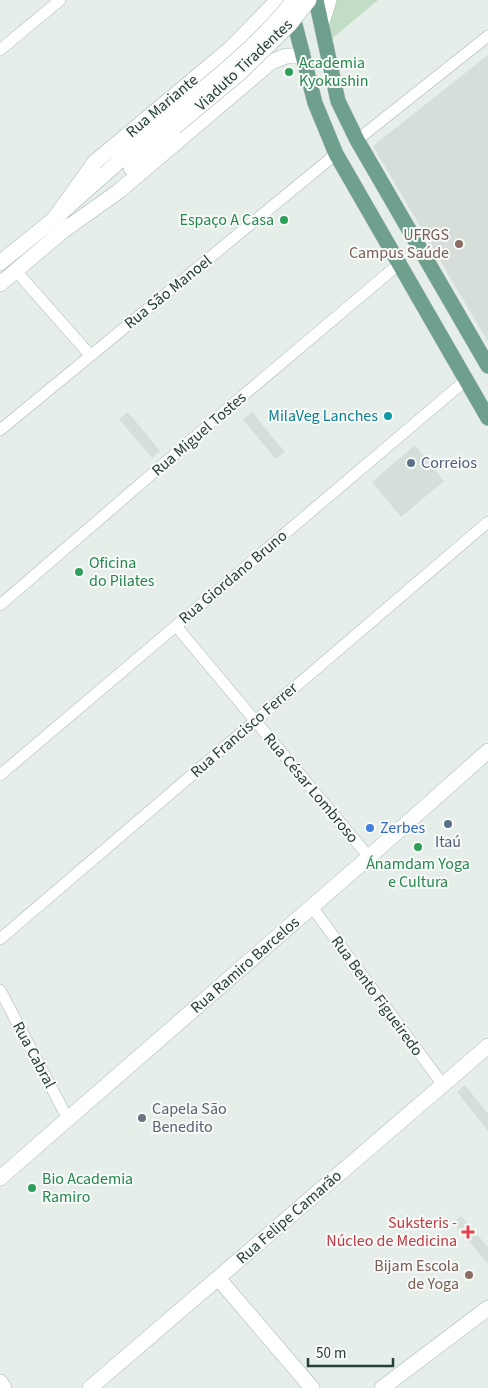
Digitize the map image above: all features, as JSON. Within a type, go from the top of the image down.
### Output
[{"type":"main road","points":[[289,0],[314,103],[336,154],[488,418]]},
{"type":"main road","points":[[316,0],[338,101],[357,140],[488,366]]},
{"type":"street","points":[[0,50],[60,0]]},
{"type":"street","name":"Rua Mariante","points":[[58,225],[96,162],[230,49],[278,0]]},
{"type":"street","name":"Viaduto Tiradentes","points":[[172,122],[281,17],[294,0]]},
{"type":"street","name":"Viaduto Tiradentes","points":[[172,122],[241,72],[289,25],[309,0]]},
{"type":"street","points":[[321,26],[329,0]]},
{"type":"street","points":[[247,33],[258,30],[273,39],[276,51],[272,62]]},
{"type":"street","points":[[357,140],[488,36]]},
{"type":"street","name":"Rua Mariante","points":[[0,263],[58,225],[119,191],[272,62],[286,56],[303,56]]},
{"type":"street","name":"Rua Mariante","points":[[0,284],[16,271],[58,225],[172,122]]},
{"type":"street","name":"Rua São Manoel","points":[[0,430],[336,154]]},
{"type":"street","name":"Rua Miguel Tostes","points":[[0,605],[399,264]]},
{"type":"street","points":[[16,271],[90,355]]},
{"type":"street","name":"Rua Giordano Bruno","points":[[0,775],[466,380]]},
{"type":"street","name":"Rua Francisco Ferrer","points":[[0,939],[488,522]]},
{"type":"street","name":"Rua César Lombroso","points":[[176,626],[369,857]]},
{"type":"street","name":"Rua Ramiro Barcelos","points":[[0,1178],[312,907],[488,751]]},
{"type":"street","name":"Rua Bento Figueiredo","points":[[312,907],[443,1085]]},
{"type":"street","name":"Rua Cabral","points":[[0,990],[68,1119]]},
{"type":"street","name":"Rua Felipe Camarão","points":[[90,1388],[488,1046]]},
{"type":"street","points":[[218,1278],[312,1388]]},
{"type":"street","points":[[382,1388],[488,1308]]},
{"type":"street","points":[[0,1382],[4,1388]]},
{"type":"shaded area","name":"UFRGS Campus Saúde","points":[[488,55],[488,342],[373,146]]},
{"type":"shaded area","points":[[128,412],[160,451],[152,458],[119,419]]},
{"type":"shaded area","points":[[252,412],[285,452],[276,459],[243,420]]},
{"type":"shaded area","name":"Correios","points":[[415,445],[444,481],[401,517],[372,482]]},
{"type":"shaded area","points":[[465,1085],[488,1114],[488,1131],[457,1092]]},
{"type":"shaded area","name":"Suksteris - Núcleo de Medicina","points":[[461,1216],[488,1247],[488,1264],[453,1223]]},
{"type":"green space","points":[[335,0],[378,0],[329,41],[326,17]]},
{"type":"place","name":"Academia Kyokushin","points":[[289,72]]},
{"type":"place","name":"Espaço A Casa","points":[[284,220]]},
{"type":"place","name":"UFRGS Campus Saúde","points":[[459,244]]},
{"type":"place","name":"MilaVeg Lanches","points":[[388,416]]},
{"type":"place","name":"Correios","points":[[411,463]]},
{"type":"place","name":"Oficina do Pilates","points":[[79,572]]},
{"type":"place","name":"Itaú","points":[[448,824]]},
{"type":"place","name":"Zerbes","points":[[370,828]]},
{"type":"place","name":"Ánamdam Yoga e Cultura","points":[[418,847]]},
{"type":"place","name":"Capela São Benedito","points":[[142,1118]]},
{"type":"place","name":"Bio Academia Ramiro","points":[[32,1188]]},
{"type":"place","name":"Suksteris - Núcleo de Medicina","points":[[468,1232]]},
{"type":"place","name":"Bijam Escola de Yoga","points":[[469,1275]]}]
